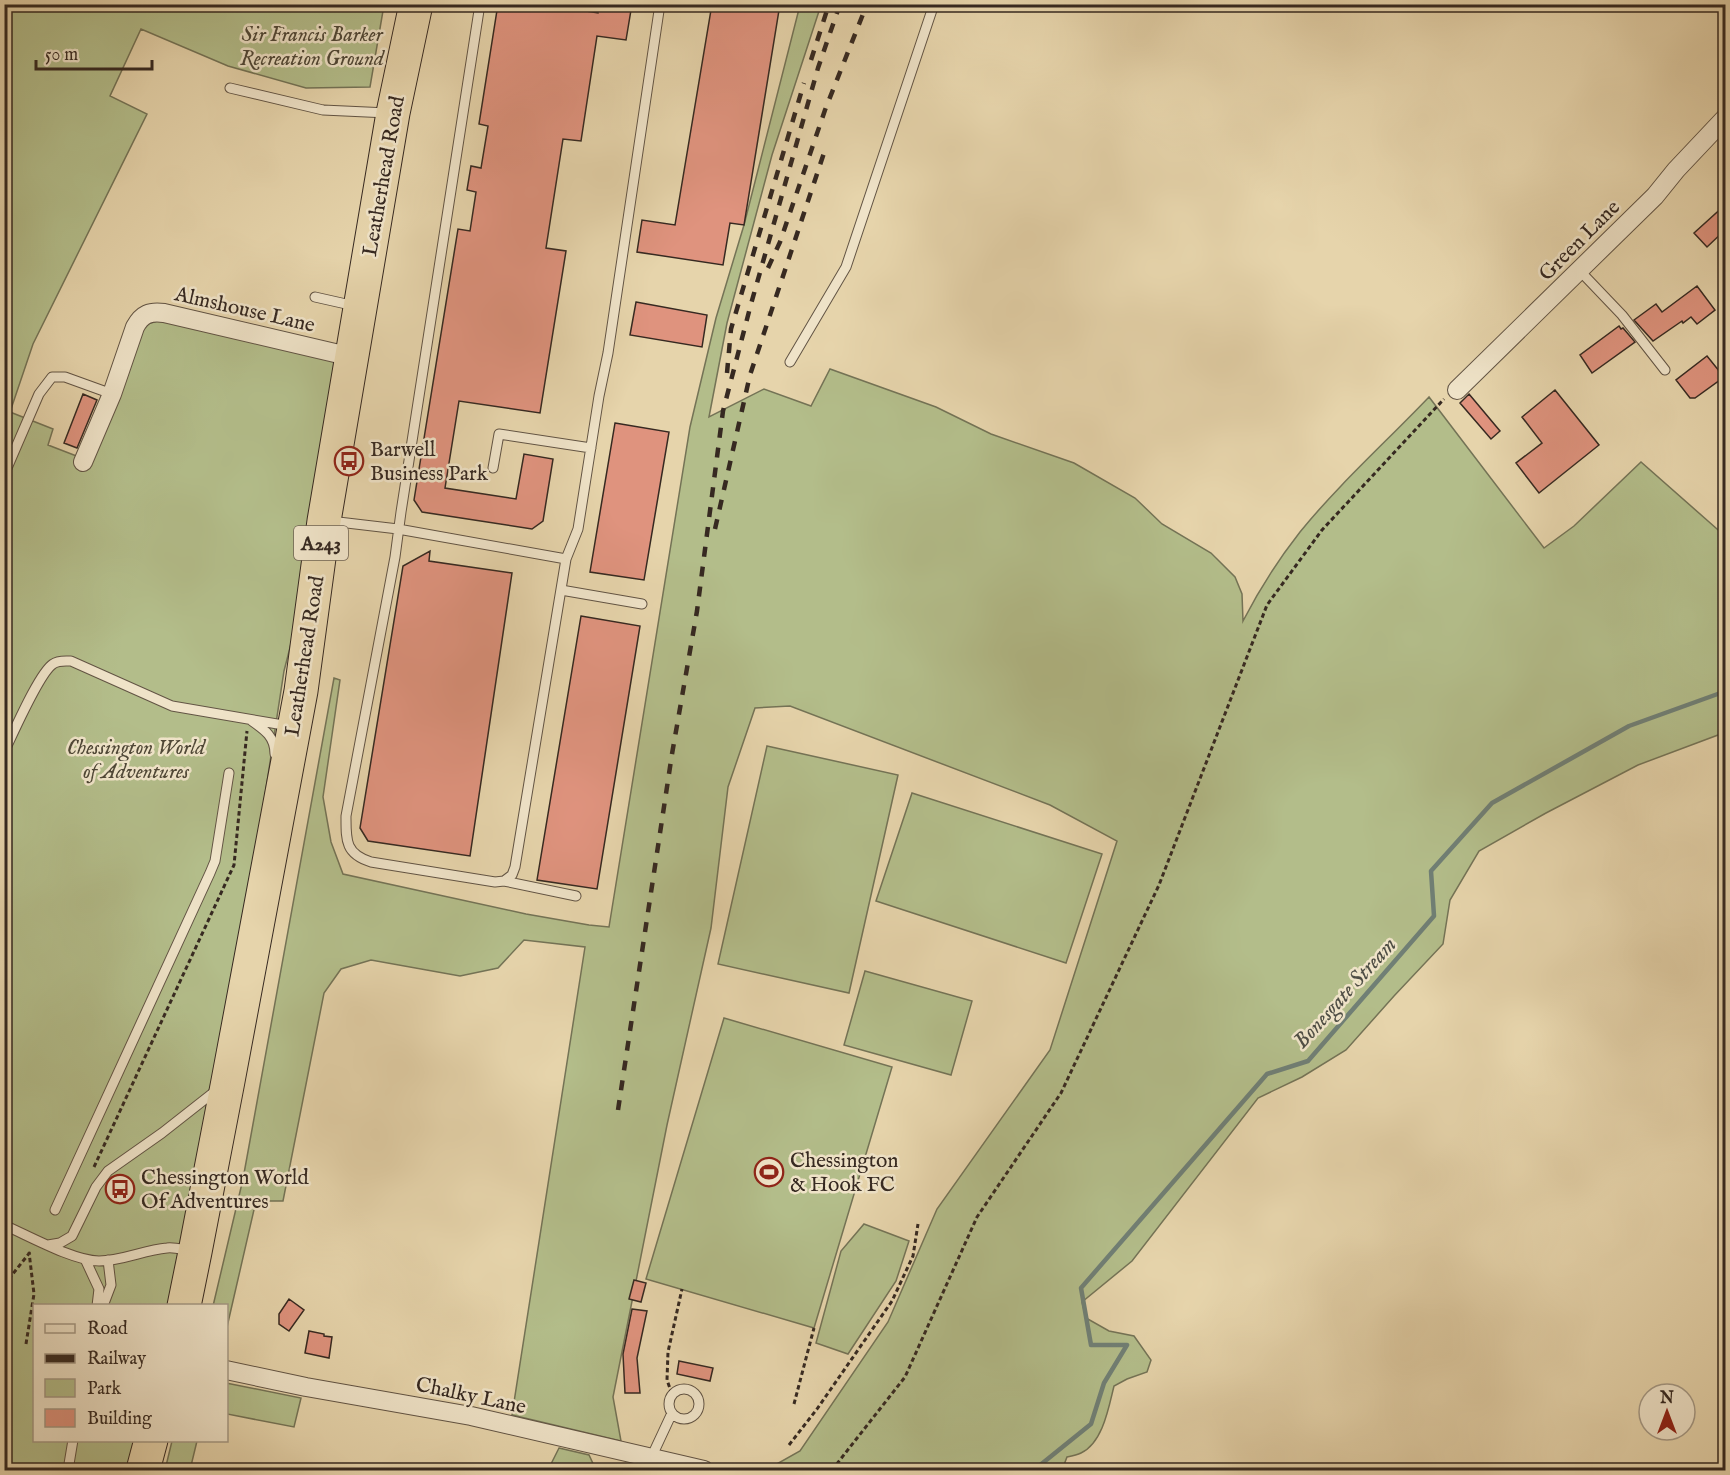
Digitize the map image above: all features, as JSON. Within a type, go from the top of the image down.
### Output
[{"type":"highway","name":"Leatherhead Road","points":[[184,1304],[294,727],[324,520],[393,113],[416,4]]},
{"type":"highway","points":[[143,1470],[150,1442]]},
{"type":"street","name":"Green Lane","points":[[1457,390],[1655,196],[1725,117]]},
{"type":"street","name":"Almshouse Lane","points":[[83,462],[112,394],[140,318],[157,312],[352,357]]},
{"type":"street","name":"Chalky Lane","points":[[228,1370],[306,1387],[471,1416],[704,1470]]},
{"type":"lane","points":[[480,4],[395,557],[346,816],[347,843],[353,853],[371,862],[495,882],[504,881],[576,896]]},
{"type":"lane","points":[[504,881],[512,875],[515,867],[561,590],[567,559],[578,529],[621,273],[660,4]]},
{"type":"lane","points":[[790,362],[846,267],[934,4]]},
{"type":"lane","points":[[230,88],[323,110],[393,113]]},
{"type":"lane","points":[[1580,271],[1605,295],[1665,370]]},
{"type":"lane","points":[[315,297],[360,307]]},
{"type":"lane","points":[[4,475],[39,394],[52,376],[65,376],[112,394]]},
{"type":"lane","points":[[494,468],[499,434],[591,448]]},
{"type":"lane","points":[[324,520],[398,529],[567,559]]},
{"type":"lane","points":[[561,590],[642,604]]},
{"type":"lane","points":[[9,749],[16,729],[52,664],[62,660],[72,661],[172,706],[294,727]]},
{"type":"lane","points":[[248,719],[270,735],[275,745],[273,765]]},
{"type":"lane","points":[[55,1210],[210,873],[229,773]]},
{"type":"lane","points":[[265,828],[267,873]]},
{"type":"lane","points":[[48,1245],[60,1243],[72,1236],[96,1187],[108,1171],[162,1134],[228,1081]]},
{"type":"lane","points":[[4,1225],[85,1259],[108,1260],[169,1247],[195,1252]]},
{"type":"lane","points":[[85,1259],[99,1289],[97,1304]]},
{"type":"lane","points":[[103,1304],[111,1285],[108,1260]]},
{"type":"lane","points":[[681,1389],[695,1394],[699,1402],[697,1412],[689,1418],[680,1418],[672,1413],[669,1403],[672,1394],[681,1389]]},
{"type":"lane","points":[[651,1458],[672,1413]]},
{"type":"lane","points":[[68,1470],[73,1442]]},
{"type":"path","points":[[832,1470],[905,1377],[978,1217],[1061,1093],[1160,885],[1267,605],[1322,530],[1444,399],[1457,390]]},
{"type":"path","points":[[789,1445],[817,1409],[892,1301],[913,1256],[918,1224]]},
{"type":"path","points":[[26,1344],[33,1293],[29,1252]]},
{"type":"path","points":[[672,1394],[667,1380],[668,1352],[682,1289]]},
{"type":"path","points":[[794,1404],[814,1328]]},
{"type":"green space","points":[[5,5],[384,5],[370,87],[306,88],[228,66],[141,29],[110,96],[147,114],[33,344],[10,412],[53,429],[48,445],[92,462],[144,325],[161,320],[341,363],[303,597],[284,671],[252,880],[173,1304],[33,1304],[33,1442],[140,1442],[132,1470],[5,1470]]},
{"type":"green space","points":[[800,5],[821,5],[772,155],[727,323],[709,417],[764,389],[811,406],[830,369],[936,407],[991,434],[1074,463],[1135,498],[1162,524],[1211,553],[1235,577],[1242,594],[1243,621],[1269,575],[1300,532],[1347,480],[1429,397],[1544,548],[1574,526],[1641,462],[1725,536],[1725,730],[1718,735],[1638,765],[1479,851],[1450,900],[1443,944],[1346,1050],[1302,1077],[1258,1098],[1132,1261],[1082,1302],[1086,1318],[1109,1331],[1134,1336],[1151,1360],[1147,1372],[1114,1386],[1100,1433],[1089,1448],[1067,1457],[1062,1470],[766,1470],[800,1451],[888,1322],[937,1209],[1050,1050],[1117,841],[1050,805],[790,706],[755,708],[728,787],[711,928],[667,1125],[613,1397],[621,1441],[512,1415],[585,947],[524,940],[498,968],[460,976],[371,960],[341,969],[324,993],[283,1201],[256,1201],[228,1323],[228,1304],[213,1304],[243,1179],[334,678],[340,680],[323,797],[331,842],[343,874],[526,914],[609,927],[690,427],[716,318],[744,225]]},
{"type":"green space","points":[[767,746],[898,775],[849,993],[718,964]]},
{"type":"green space","points":[[912,793],[1102,854],[1066,963],[876,901]]},
{"type":"green space","points":[[865,971],[972,1001],[951,1075],[844,1045]]},
{"type":"green space","name":"Chessington & Hook FC","points":[[724,1018],[892,1067],[814,1328],[646,1279]]},
{"type":"green space","points":[[864,1224],[909,1241],[896,1281],[848,1354],[816,1343],[841,1251]]},
{"type":"green space","points":[[228,1383],[301,1398],[294,1427],[228,1414]]},
{"type":"green space","points":[[172,1442],[197,1442],[190,1470],[165,1470]]},
{"type":"green space","points":[[559,1448],[589,1455],[596,1470],[548,1470]]},
{"type":"building","points":[[498,4],[541,4],[598,13],[599,4],[632,4],[626,40],[597,36],[581,141],[563,139],[546,248],[566,251],[540,413],[459,401],[445,488],[516,499],[524,454],[553,459],[543,521],[532,529],[422,512],[414,500],[458,229],[470,231],[476,192],[467,190],[471,166],[481,168],[488,126],[479,124]]},
{"type":"building","points":[[712,4],[780,4],[744,225],[730,223],[723,265],[637,252],[642,220],[675,225]]},
{"type":"building","points":[[1725,205],[1725,230],[1707,247],[1694,233]]},
{"type":"building","points":[[1697,286],[1715,310],[1697,324],[1691,317],[1653,341],[1634,320],[1656,304],[1662,312]]},
{"type":"building","points":[[636,302],[707,315],[702,347],[630,335]]},
{"type":"building","points":[[1619,326],[1635,342],[1592,373],[1580,355]]},
{"type":"building","points":[[1707,356],[1724,377],[1695,398],[1690,398],[1676,380]]},
{"type":"building","points":[[1555,390],[1599,445],[1539,493],[1516,463],[1542,443],[1522,417]]},
{"type":"building","points":[[83,394],[97,400],[77,448],[64,443]]},
{"type":"building","points":[[1469,394],[1500,431],[1491,439],[1460,403]]},
{"type":"building","points":[[615,423],[669,432],[644,580],[590,572]]},
{"type":"building","points":[[430,551],[429,561],[512,573],[470,856],[368,841],[360,828],[403,566]]},
{"type":"building","points":[[581,616],[640,626],[597,889],[537,880]]},
{"type":"building","points":[[634,1280],[646,1283],[641,1302],[629,1299]]},
{"type":"building","points":[[289,1299],[304,1310],[289,1331],[279,1324],[279,1314]]},
{"type":"building","points":[[632,1309],[647,1311],[637,1358],[640,1393],[625,1393],[623,1354]]},
{"type":"building","points":[[309,1331],[332,1337],[329,1358],[305,1353]]},
{"type":"building","points":[[679,1361],[713,1368],[710,1381],[677,1374]]},
{"type":"waterway","name":"Bonesgate Stream","points":[[1034,1470],[1091,1424],[1104,1383],[1127,1345],[1091,1345],[1081,1288],[1267,1074],[1308,1061],[1434,916],[1431,871],[1492,803],[1629,726],[1726,691]]},
{"type":"railway","points":[[811,60],[829,4]]},
{"type":"railway","points":[[618,1110],[672,754],[697,611],[723,411],[818,68],[840,4]]},
{"type":"railway","points":[[768,268],[780,242],[825,110],[867,4]]},
{"type":"railway","points":[[727,373],[731,329],[804,83]]},
{"type":"railway","points":[[715,529],[750,375],[826,147]]},
{"type":"place","name":"Barwell Business Park","points":[[349,461]]},
{"type":"place","name":"Chessington & Hook FC","points":[[769,1172]]},
{"type":"place","name":"Chessington World Of Adventures","points":[[120,1189]]},
{"type":"park label","name":"Sir Francis Barker Recreation Ground","points":[[312,46]]},
{"type":"park label","name":"Chessington World of Adventures","points":[[136,759]]}]
